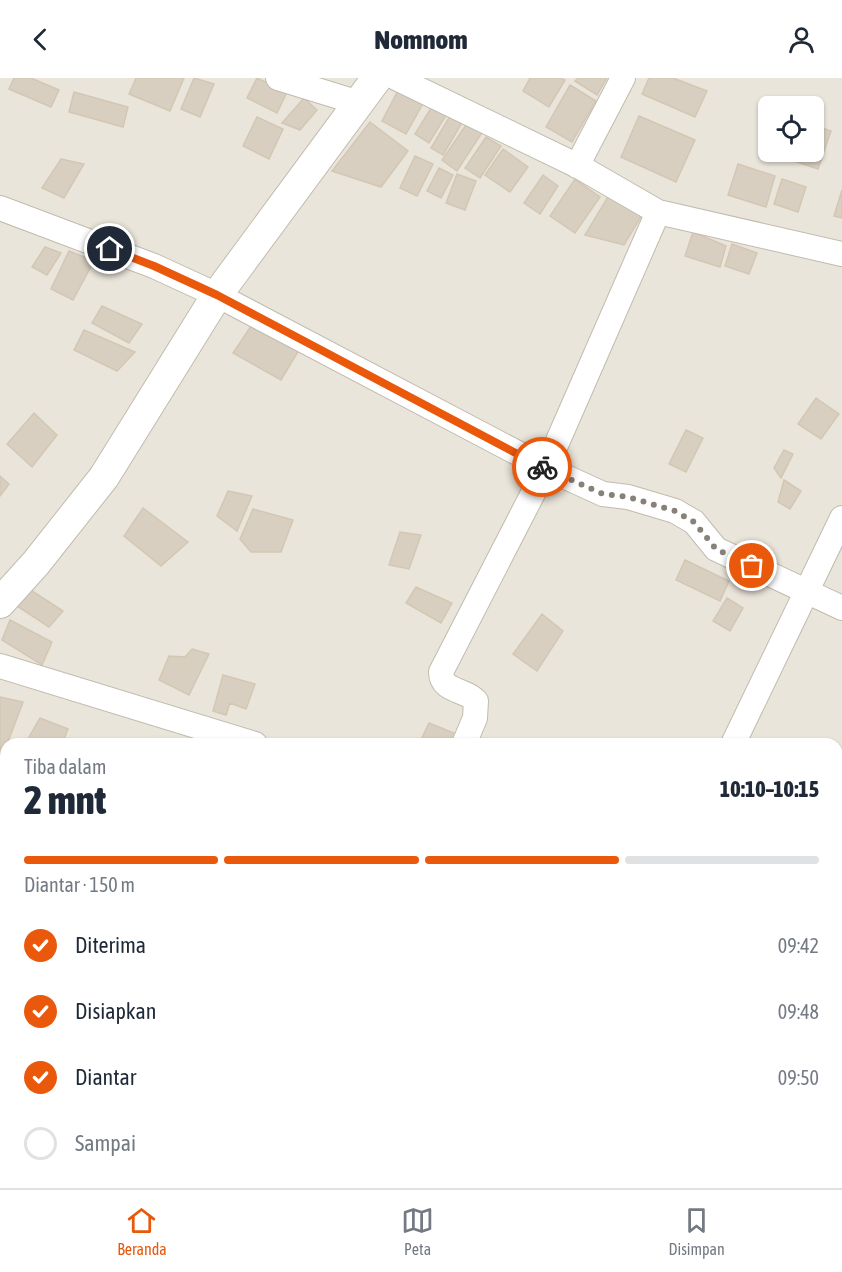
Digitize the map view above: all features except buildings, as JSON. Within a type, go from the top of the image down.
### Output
[{"type":"street","points":[[278,78],[359,103]]},
{"type":"street","points":[[0,603],[36,563],[104,477],[217,295],[376,78]]},
{"type":"street","points":[[396,78],[577,166],[658,212],[842,254]]},
{"type":"street","points":[[577,166],[623,78]]},
{"type":"street","points":[[0,208],[154,266],[217,295],[546,468],[603,494],[628,497],[675,511],[694,522],[716,549],[842,608]]},
{"type":"street","points":[[467,738],[475,718],[476,701],[473,697],[450,688],[443,681],[441,672],[546,468],[658,212]]},
{"type":"street","points":[[736,738],[842,518]]},
{"type":"street","points":[[0,666],[235,738]]},
{"type":"shaded area","points":[[0,78],[842,78],[842,738],[0,738]]},
{"type":"way so far","points":[[542,467],[603,494],[628,497],[675,511],[694,522],[716,549],[752,566]]},
{"type":"route","points":[[110,249],[217,295],[542,467]]}]
